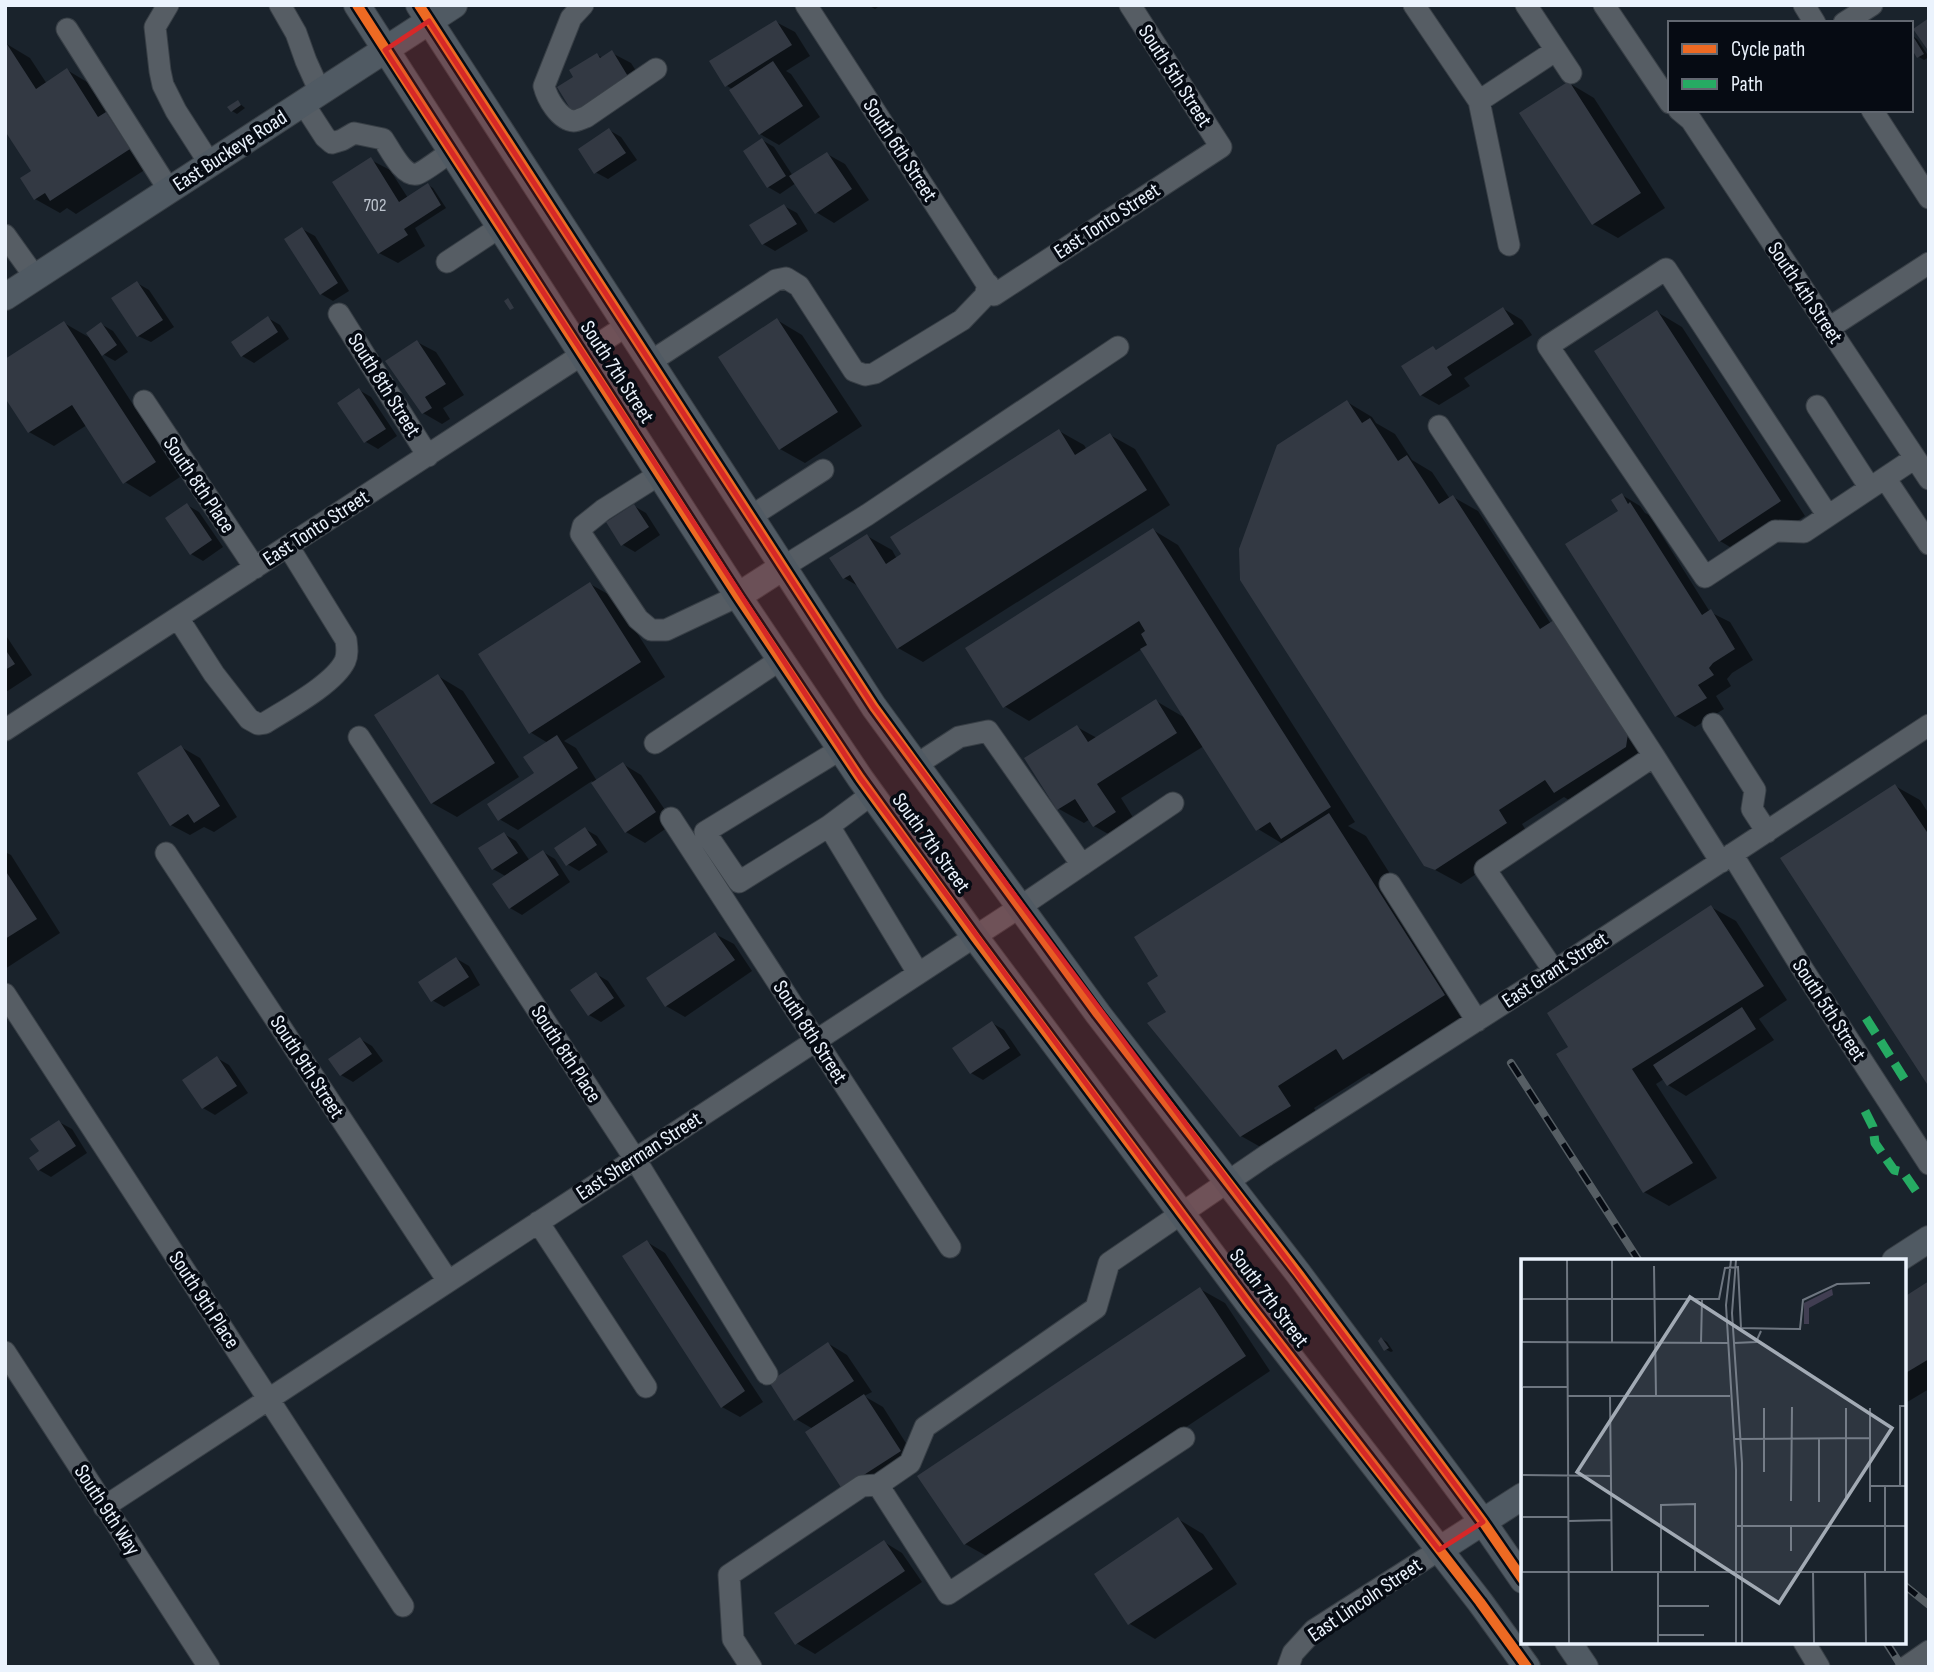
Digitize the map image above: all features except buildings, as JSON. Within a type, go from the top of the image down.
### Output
[{"type":"main road","name":"South 7th Street","points":[[357,5],[738,596],[872,794],[1181,1213],[1527,1667]]},
{"type":"main road","name":"East Buckeye Road","points":[[5,297],[385,50],[424,13],[454,5]]},
{"type":"main road","name":"South 7th Street","points":[[424,13],[874,707],[1098,1014],[1298,1273],[1521,1577]]},
{"type":"main road","points":[[738,596],[783,567]]},
{"type":"main road","points":[[1898,1259],[1929,1239]]},
{"type":"main road","name":"East Lincoln Street","points":[[1439,1550],[1521,1497]]},
{"type":"main road","points":[[1569,1644],[1585,1667]]},
{"type":"street","points":[[168,5],[155,27],[163,85],[176,111],[210,164]]},
{"type":"street","points":[[280,5],[296,33],[306,61],[312,98],[325,137],[332,143],[354,132],[383,139],[403,169],[417,174],[451,152]]},
{"type":"street","points":[[583,5],[571,19],[544,86],[546,96],[562,115],[576,121],[586,117],[656,69]]},
{"type":"street","name":"South 6th Street","points":[[806,5],[991,290]]},
{"type":"street","name":"South 5th Street","points":[[1130,5],[1221,146]]},
{"type":"street","points":[[1414,5],[1479,101],[1510,245]]},
{"type":"street","points":[[1526,5],[1571,73]]},
{"type":"street","points":[[1604,5],[1668,100]]},
{"type":"street","points":[[1804,5],[1814,21]]},
{"type":"street","points":[[1847,21],[1872,5]]},
{"type":"street","points":[[67,29],[169,190]]},
{"type":"street","points":[[1479,101],[1555,51]]},
{"type":"street","points":[[1873,112],[1929,198]]},
{"type":"street","name":"South 4th Street","points":[[1692,113],[1929,479]]},
{"type":"street","name":"East Tonto Street","points":[[991,290],[1221,146]]},
{"type":"street","points":[[447,262],[500,227]]},
{"type":"street","points":[[5,235],[35,277]]},
{"type":"street","points":[[1829,328],[1929,263]]},
{"type":"street","points":[[1828,516],[1667,269],[1548,346],[1705,577],[1775,531],[1804,532],[1878,483],[1915,458]]},
{"type":"street","points":[[650,362],[776,281],[786,278],[799,286],[854,371],[865,375],[875,373],[962,320],[991,290]]},
{"type":"street","name":"South 8th Street","points":[[339,313],[428,456]]},
{"type":"street","name":"East Tonto Street","points":[[5,730],[626,326]]},
{"type":"street","points":[[783,567],[1118,347]]},
{"type":"street","name":"South 8th Place","points":[[144,401],[255,568]]},
{"type":"street","points":[[1817,406],[1929,544]]},
{"type":"street","name":"South 5th Street","points":[[1439,426],[1654,755],[1802,968],[1929,1164]]},
{"type":"street","points":[[750,517],[823,470]]},
{"type":"street","points":[[660,474],[603,510],[583,526],[581,534],[638,619],[650,630],[666,630],[738,596]]},
{"type":"street","points":[[178,618],[214,674],[249,719],[258,724],[265,723],[327,682],[344,664],[348,651],[346,639],[288,546]]},
{"type":"street","points":[[654,743],[780,660]]},
{"type":"street","points":[[1713,724],[1755,790],[1752,809],[1767,832]]},
{"type":"street","name":"East Grant Street","points":[[751,1667],[733,1639],[729,1575],[862,1486],[878,1485],[910,1463],[925,1427],[1096,1308],[1109,1263],[1227,1182],[1929,725]]},
{"type":"street","points":[[916,765],[959,737],[988,731],[1082,864]]},
{"type":"street","name":"South 8th Place","points":[[359,737],[635,1159],[767,1374]]},
{"type":"street","points":[[841,749],[705,832],[739,882],[829,826],[872,794]]},
{"type":"street","points":[[1554,971],[1485,869],[1654,755]]},
{"type":"street","name":"East Sherman Street","points":[[104,1507],[975,937],[1172,803]]},
{"type":"street","name":"South 8th Street","points":[[671,818],[950,1247]]},
{"type":"street","points":[[829,826],[918,974]]},
{"type":"street","name":"South 9th Street","points":[[166,853],[448,1281]]},
{"type":"street","points":[[1390,884],[1477,1021]]},
{"type":"street","name":"South 9th Place","points":[[5,994],[403,1606]]},
{"type":"street","points":[[538,1222],[646,1387]]},
{"type":"street","name":"South 9th Way","points":[[5,1352],[209,1667]]},
{"type":"street","points":[[878,1485],[948,1594],[1184,1438]]},
{"type":"street","name":"East Lincoln Street","points":[[1287,1667],[1293,1653],[1314,1630],[1439,1550]]},
{"type":"street","points":[[1805,1644],[1819,1667]]},
{"type":"street","points":[[1906,1667],[1929,1651]]},
{"type":"highlighted area","points":[[429,21],[874,707],[1483,1522],[1439,1550],[1249,1304],[860,778],[385,50]]},
{"type":"railway","points":[[1511,1063],[1638,1259]]},
{"type":"railway","points":[[1906,1587],[1929,1605]]},
{"type":"railway","points":[[1887,1644],[1902,1667]]},
{"type":"marked path","points":[[1866,1018],[1905,1080]]},
{"type":"marked path","points":[[1865,1111],[1873,1127],[1875,1143],[1894,1170],[1903,1172],[1916,1191]]},
{"type":"cycle path","points":[[357,5],[738,596],[860,778],[1249,1304],[1480,1602],[1527,1667]]},
{"type":"cycle path","points":[[419,5],[874,707],[1098,1014],[1298,1273],[1521,1577]]}]
